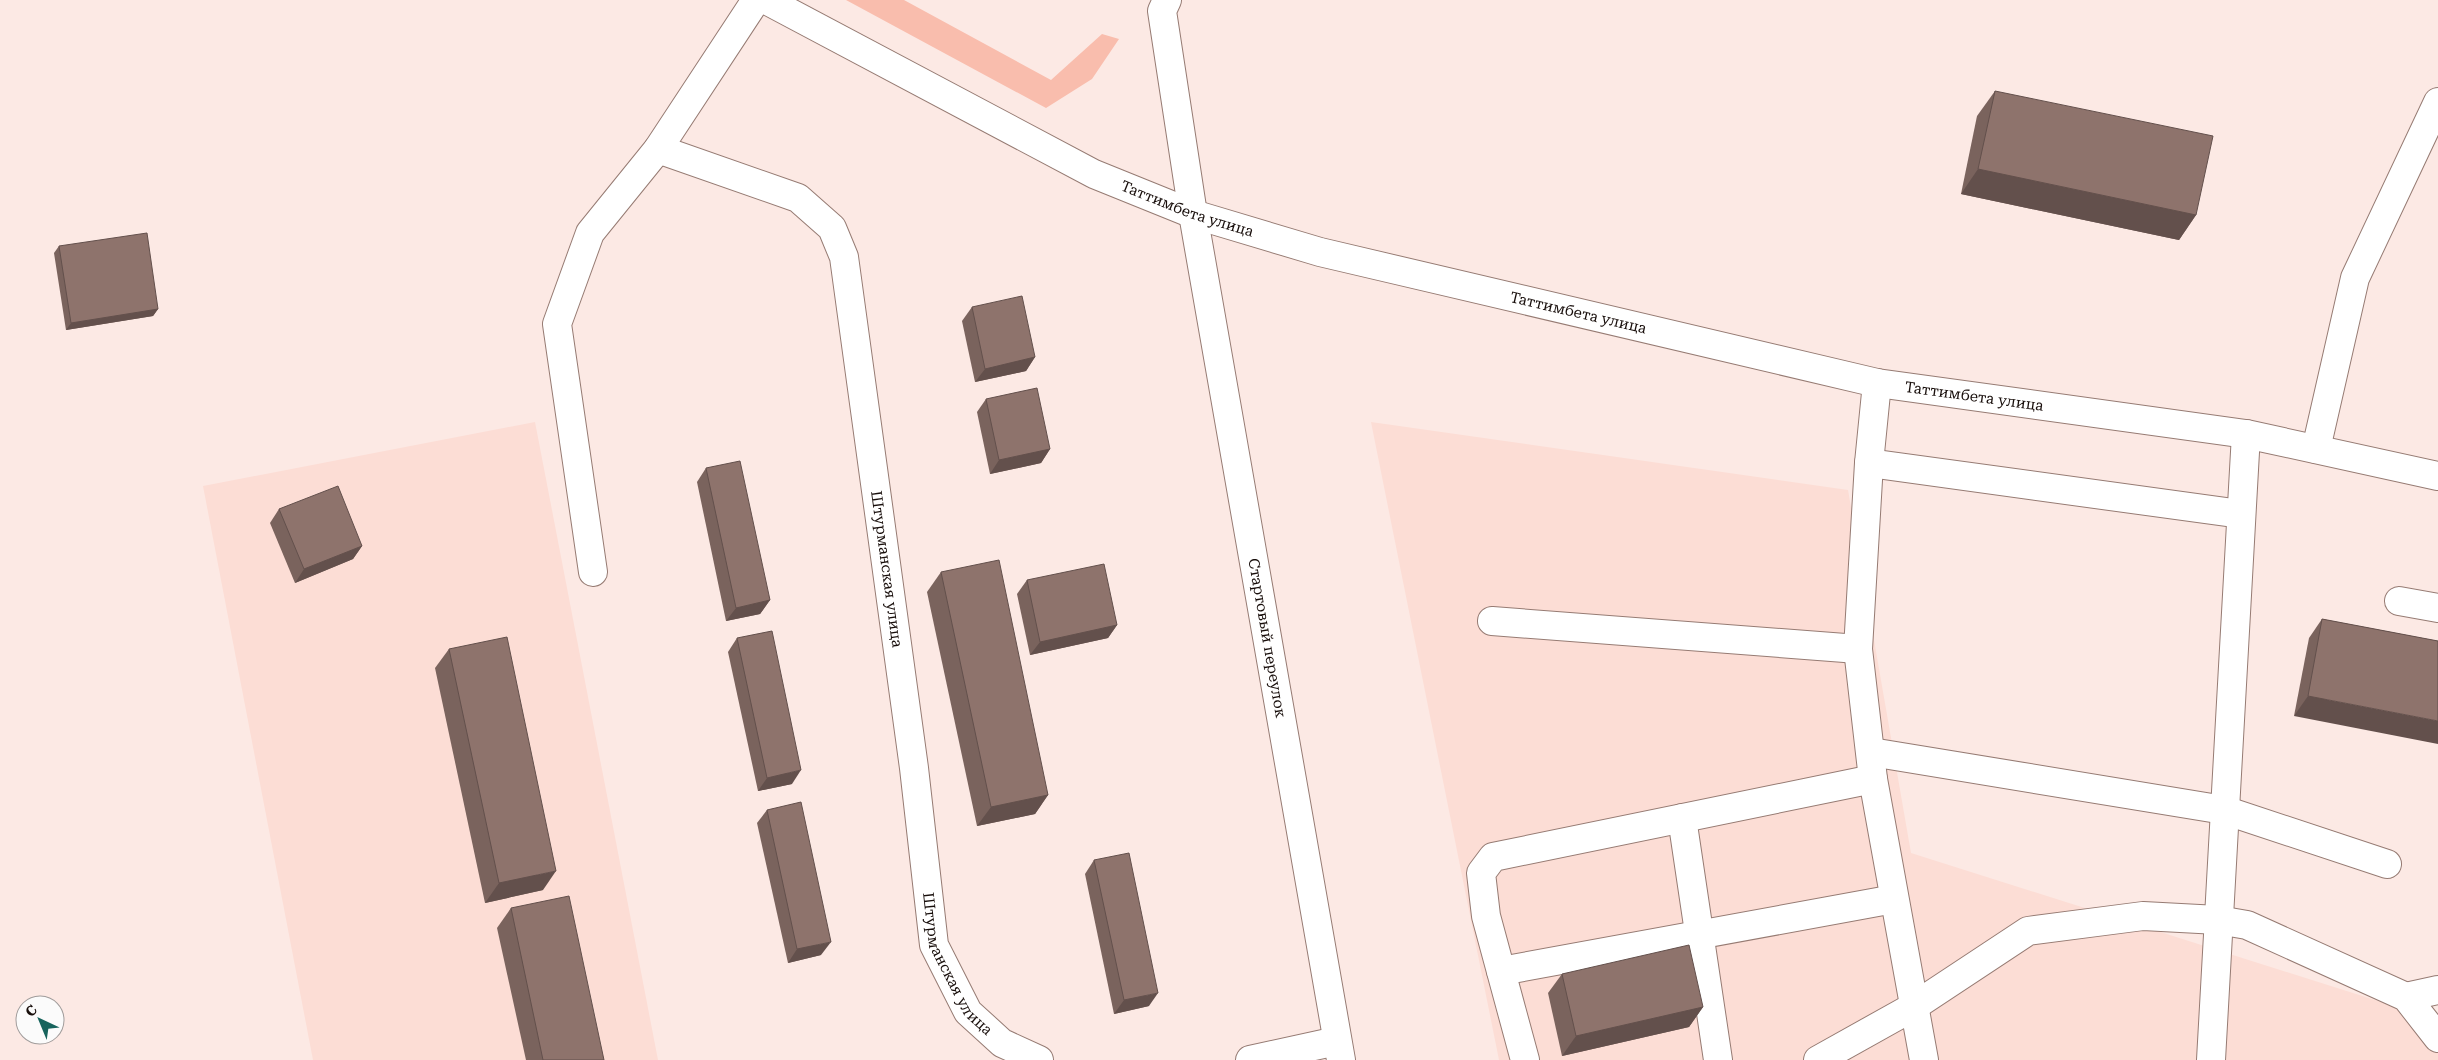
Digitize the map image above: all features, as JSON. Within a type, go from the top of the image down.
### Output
[{"type":"main road","points":[[593,572],[556,324],[590,233],[658,149],[756,0]]},
{"type":"main road","name":"Таттимбета улица","points":[[766,0],[1094,174],[1193,214],[1320,252],[1877,383],[2246,434],[2438,476]]},
{"type":"main road","name":"Стартовый переулок","points":[[1160,4],[1193,214],[1339,1050]]},
{"type":"main road","points":[[2316,449],[2355,278],[2438,102]]},
{"type":"main road","name":"Штурманская улица","points":[[658,149],[798,198],[832,228],[844,257],[912,758],[934,946],[968,1012],[1002,1043],[1039,1060]]},
{"type":"main road","points":[[1877,383],[1869,463],[1858,650],[1873,779],[1924,1060]]},
{"type":"main road","points":[[2211,1060],[2246,434]]},
{"type":"main road","points":[[1869,463],[2241,514]]},
{"type":"main road","points":[[2399,601],[2438,608]]},
{"type":"main road","points":[[1492,621],[1858,650]]},
{"type":"main road","points":[[1871,752],[2224,810],[2387,864]]},
{"type":"main road","points":[[1526,1060],[1486,916],[1481,873],[1493,857],[1873,779]]},
{"type":"main road","points":[[1682,818],[1699,935],[1710,1058]]},
{"type":"main road","points":[[1501,972],[1894,899]]},
{"type":"main road","points":[[1818,1060],[1913,1007],[2028,931],[2142,916],[2218,920],[2247,925],[2406,997],[2438,1038]]},
{"type":"main road","points":[[2406,997],[2438,990]]},
{"type":"main road","points":[[1250,1060],[1339,1050]]},
{"type":"shaded area","points":[[846,0],[904,0],[1051,80],[1102,34],[1119,39],[1092,79],[1046,108]]},
{"type":"shaded area","points":[[535,422],[658,1060],[313,1060],[203,486]]},
{"type":"shaded area","points":[[1371,422],[1848,490],[1911,853],[2438,1020],[2438,1060],[1499,1060]]},
{"type":"building","points":[[1995,91],[2213,136],[2196,215],[1978,169]]},
{"type":"building","points":[[147,233],[158,309],[71,323],[59,246]]},
{"type":"building","points":[[1022,296],[1035,357],[985,369],[972,307]]},
{"type":"building","points":[[1037,388],[1050,449],[999,460],[986,399]]},
{"type":"building","points":[[740,461],[770,600],[736,608],[706,468]]},
{"type":"building","points":[[338,486],[362,546],[304,569],[279,509]]},
{"type":"building","points":[[999,560],[1048,795],[991,807],[941,572]]},
{"type":"building","points":[[1104,564],[1117,625],[1040,642],[1027,580]]},
{"type":"building","points":[[2322,619],[2438,641],[2438,721],[2308,696]]},
{"type":"building","points":[[772,631],[801,770],[767,778],[737,638]]},
{"type":"building","points":[[507,637],[556,871],[499,883],[449,649]]},
{"type":"building","points":[[801,802],[831,942],[797,949],[767,810]]},
{"type":"building","points":[[1129,853],[1158,993],[1124,1000],[1094,860]]},
{"type":"building","points":[[569,896],[604,1060],[543,1060],[511,908]]},
{"type":"building","points":[[1689,945],[1703,1007],[1576,1036],[1562,974]]}]
